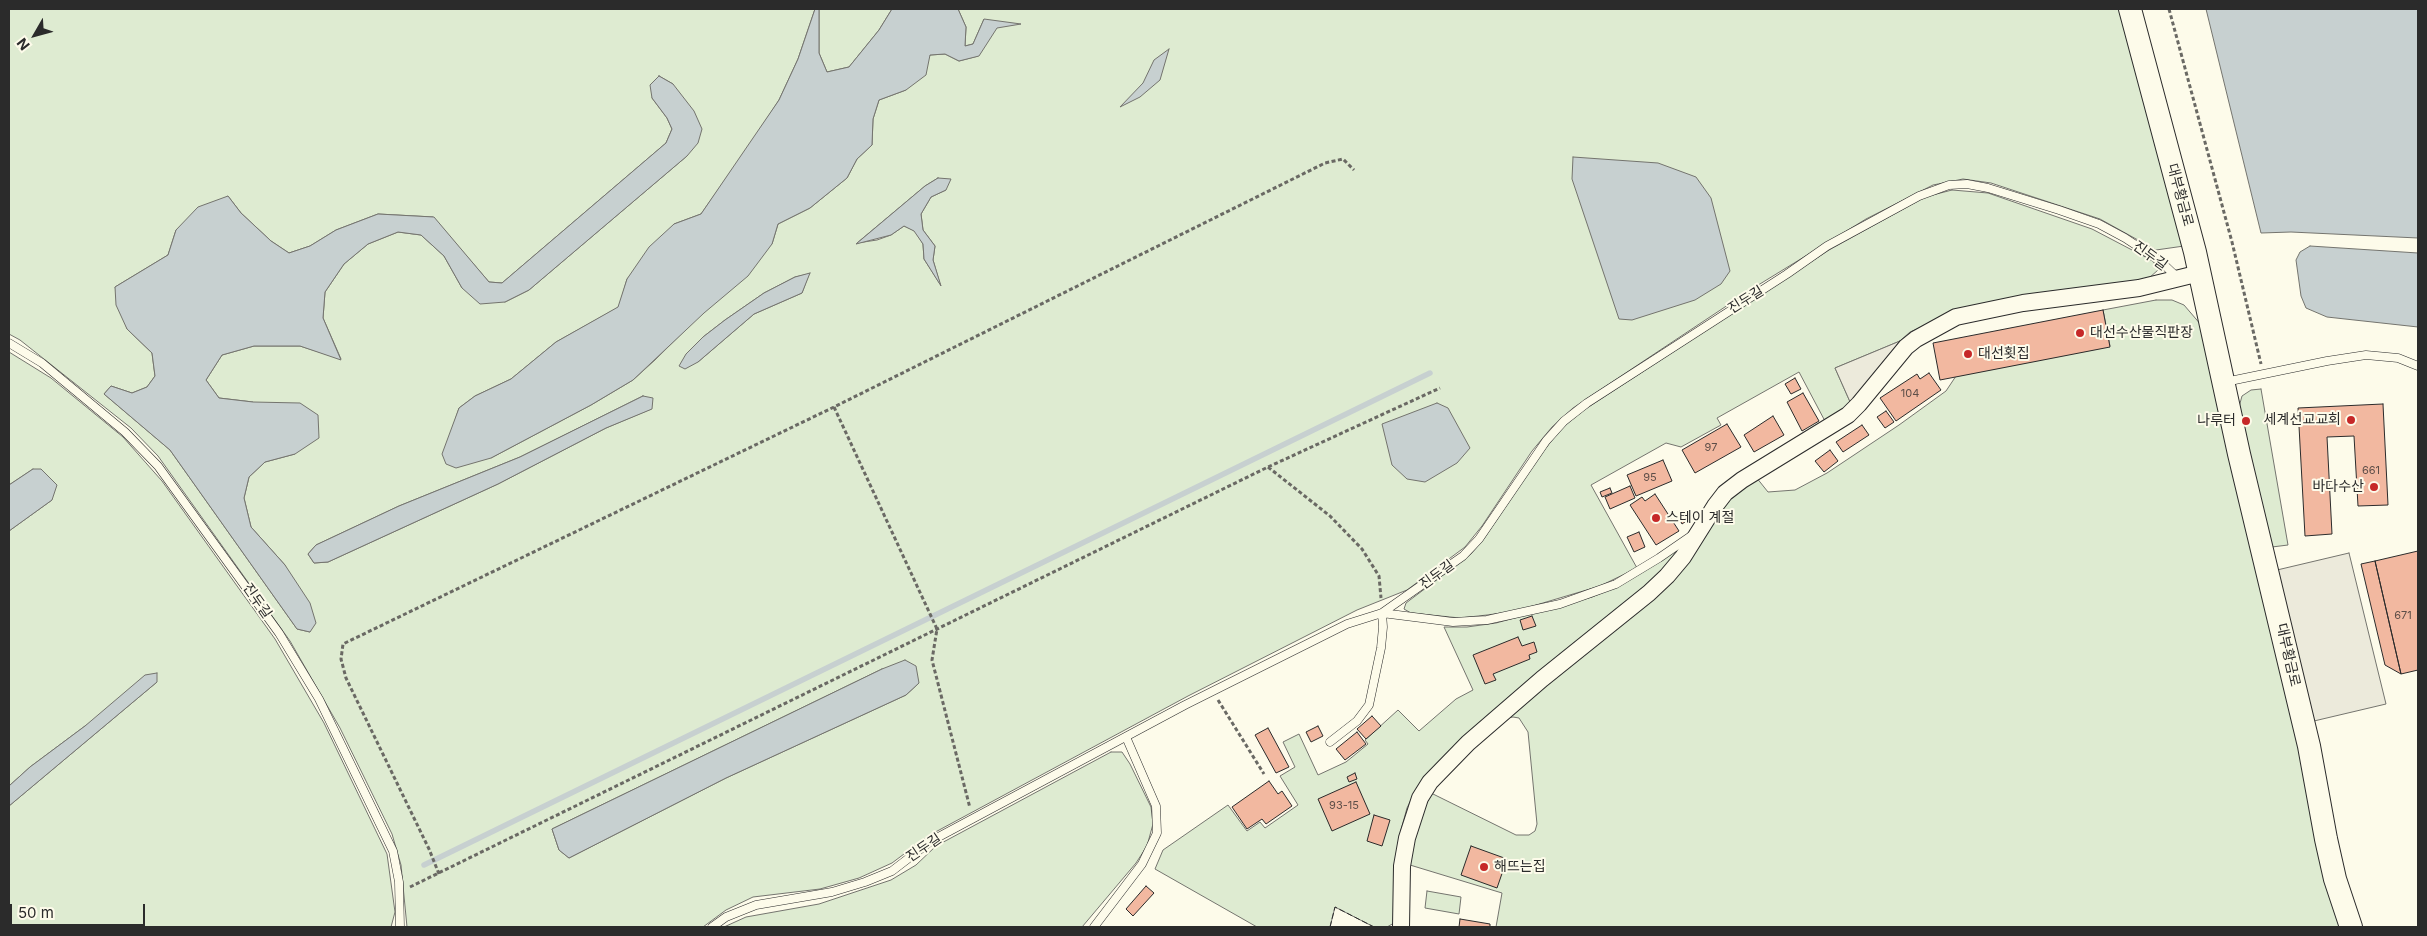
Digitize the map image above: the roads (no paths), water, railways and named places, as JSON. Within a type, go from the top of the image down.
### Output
[{"type":"main road","name":"대부황금로","points":[[2130,9],[2190,276],[2223,383],[2303,720],[2329,855],[2351,927]]},
{"type":"street","name":"진두길","points":[[1401,927],[1402,866],[1407,838],[1420,798],[1430,782],[1462,749],[1527,692],[1649,593],[1683,556],[1715,506],[1725,494],[1755,472],[1848,415],[1906,346],[1941,325],[1977,311],[2033,301],[2102,294],[2190,276]]},
{"type":"lane","name":"진두길","points":[[712,927],[726,917],[756,904],[832,892],[892,871],[931,841],[1212,691],[1347,624],[1382,613],[1463,556],[1479,539],[1546,441],[1564,421],[1587,403],[1787,274],[1827,246],[1919,196],[1949,185],[1968,184],[1988,188],[2099,224],[2125,238],[2160,261],[2190,276]]},
{"type":"lane","name":"진두길","points":[[9,343],[42,363],[125,432],[158,466],[256,599],[319,699],[352,762],[392,851],[400,892],[400,927]]},
{"type":"lane","points":[[2223,383],[2366,355],[2398,358],[2418,366]]},
{"type":"lane","name":"진두길","points":[[1382,613],[1425,620],[1470,621],[1487,620],[1560,604],[1616,584],[1660,558],[1703,527]]},
{"type":"lane","points":[[1330,742],[1357,721],[1369,705],[1381,648],[1382,613]]},
{"type":"lane","points":[[1094,927],[1142,864],[1156,833],[1156,806],[1126,737]]},
{"type":"waterway","points":[[424,865],[1430,373]]},
{"type":"place","name":"대선수산물직판장","points":[[2080,333]]},
{"type":"place","name":"대선횟집","points":[[1968,354]]},
{"type":"place","name":"세계선교교회","points":[[2351,420]]},
{"type":"place","name":"나루터","points":[[2246,421]]},
{"type":"place","name":"바다수산","points":[[2374,487]]},
{"type":"place","name":"스테이 계절","points":[[1656,518]]},
{"type":"place","name":"해뜨는집","points":[[1484,867]]}]
